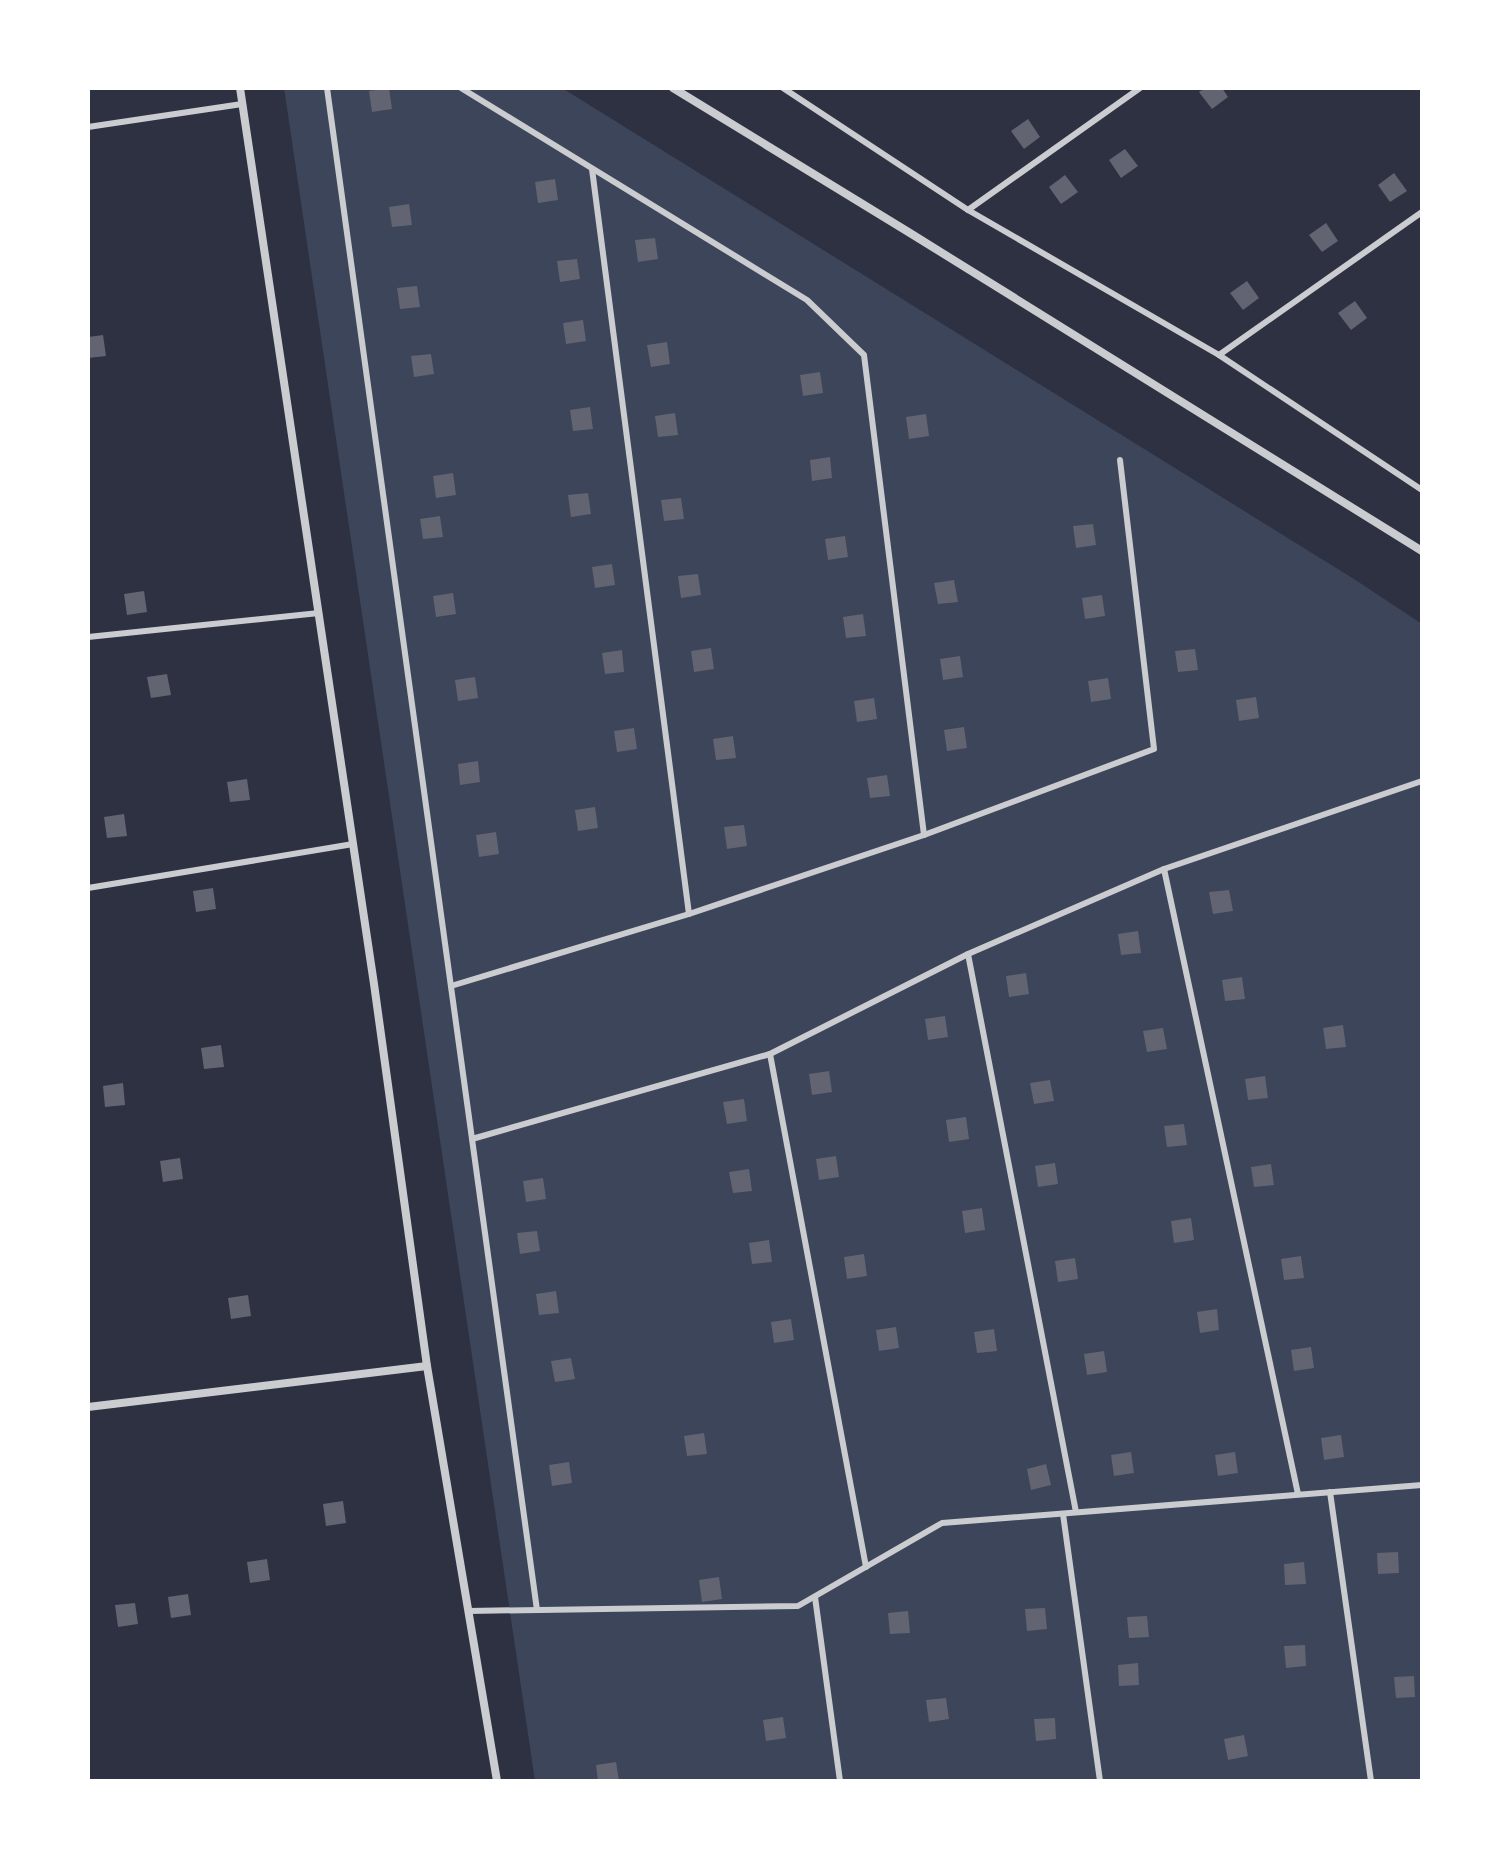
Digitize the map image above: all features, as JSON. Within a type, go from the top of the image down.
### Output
[{"type":"street","points":[[240,88],[427,1366],[497,1781]]},
{"type":"street","points":[[673,88],[1422,551]]},
{"type":"street","points":[[88,1407],[427,1366]]},
{"type":"lane","points":[[327,88],[537,1610]]},
{"type":"lane","points":[[461,88],[807,300],[864,355],[924,835]]},
{"type":"lane","points":[[783,88],[968,210],[1219,355],[1422,490]]},
{"type":"lane","points":[[968,210],[1140,88]]},
{"type":"lane","points":[[88,127],[242,104]]},
{"type":"lane","points":[[592,169],[689,914]]},
{"type":"lane","points":[[1219,355],[1422,212]]},
{"type":"lane","points":[[451,986],[689,914],[924,835],[1154,749],[1120,460]]},
{"type":"lane","points":[[88,637],[319,613]]},
{"type":"lane","points":[[472,1139],[770,1054],[968,954],[1164,869],[1422,781]]},
{"type":"lane","points":[[88,888],[353,844]]},
{"type":"lane","points":[[1164,869],[1298,1494]]},
{"type":"lane","points":[[968,954],[1076,1512]]},
{"type":"lane","points":[[770,1054],[866,1567]]},
{"type":"lane","points":[[468,1611],[798,1606],[942,1523],[1422,1485]]},
{"type":"lane","points":[[1330,1492],[1371,1781]]},
{"type":"lane","points":[[1063,1514],[1100,1781]]},
{"type":"lane","points":[[815,1597],[840,1781]]},
{"type":"shaded area","points":[[284,88],[562,88],[1422,624],[1422,1781],[535,1781]]},
{"type":"building","points":[[389,88],[392,109],[372,112],[369,91]]},
{"type":"building","points":[[1205,88],[1222,88],[1228,97],[1212,109],[1199,92]]},
{"type":"building","points":[[1028,119],[1040,137],[1024,149],[1011,131]]},
{"type":"building","points":[[1125,149],[1138,166],[1121,178],[1109,160]]},
{"type":"building","points":[[1394,173],[1407,191],[1390,202],[1378,185]]},
{"type":"building","points":[[1065,175],[1078,192],[1061,204],[1049,187]]},
{"type":"building","points":[[555,179],[558,200],[538,203],[535,182]]},
{"type":"building","points":[[409,204],[412,225],[392,227],[389,207]]},
{"type":"building","points":[[1326,223],[1338,241],[1322,252],[1309,235]]},
{"type":"building","points":[[655,238],[658,259],[638,262],[635,240]]},
{"type":"building","points":[[577,259],[580,279],[560,282],[557,261]]},
{"type":"building","points":[[1247,281],[1259,298],[1243,310],[1230,293]]},
{"type":"building","points":[[417,286],[420,307],[400,309],[397,288]]},
{"type":"building","points":[[1355,301],[1367,318],[1351,330],[1338,313]]},
{"type":"building","points":[[583,320],[586,341],[566,344],[563,323]]},
{"type":"building","points":[[103,335],[106,356],[88,358],[88,337]]},
{"type":"building","points":[[667,342],[670,364],[651,367],[647,345]]},
{"type":"building","points":[[431,354],[434,374],[414,377],[411,356]]},
{"type":"building","points":[[820,372],[823,393],[803,396],[800,375]]},
{"type":"building","points":[[590,407],[593,429],[573,431],[570,410]]},
{"type":"building","points":[[675,413],[678,435],[658,437],[655,416]]},
{"type":"building","points":[[926,414],[929,436],[909,439],[906,417]]},
{"type":"building","points":[[830,457],[832,478],[812,481],[810,460]]},
{"type":"building","points":[[453,473],[456,495],[436,498],[433,476]]},
{"type":"building","points":[[588,493],[591,514],[571,517],[568,495]]},
{"type":"building","points":[[681,498],[684,519],[664,521],[661,500]]},
{"type":"building","points":[[440,516],[443,537],[423,539],[420,519]]},
{"type":"building","points":[[1093,524],[1096,545],[1076,548],[1073,526]]},
{"type":"building","points":[[845,536],[848,557],[828,560],[825,539]]},
{"type":"building","points":[[612,564],[615,585],[595,588],[592,567]]},
{"type":"building","points":[[698,574],[701,595],[681,598],[678,576]]},
{"type":"building","points":[[954,580],[958,602],[938,604],[934,583]]},
{"type":"building","points":[[144,591],[147,612],[127,615],[124,594]]},
{"type":"building","points":[[453,593],[456,614],[436,617],[433,596]]},
{"type":"building","points":[[1102,595],[1105,616],[1085,619],[1082,598]]},
{"type":"building","points":[[863,614],[866,636],[846,638],[843,617]]},
{"type":"building","points":[[711,648],[714,669],[694,672],[691,651]]},
{"type":"building","points":[[1195,649],[1198,670],[1178,672],[1175,651]]},
{"type":"building","points":[[622,650],[624,672],[605,674],[602,653]]},
{"type":"building","points":[[960,656],[963,677],[943,680],[940,659]]},
{"type":"building","points":[[167,674],[171,695],[151,698],[147,677]]},
{"type":"building","points":[[475,677],[478,698],[458,701],[455,680]]},
{"type":"building","points":[[1108,678],[1111,699],[1091,702],[1088,681]]},
{"type":"building","points":[[1256,697],[1259,718],[1239,721],[1236,700]]},
{"type":"building","points":[[874,698],[877,719],[857,722],[854,701]]},
{"type":"building","points":[[964,727],[967,748],[947,751],[944,730]]},
{"type":"building","points":[[634,728],[637,749],[617,752],[614,731]]},
{"type":"building","points":[[733,736],[736,758],[716,760],[713,739]]},
{"type":"building","points":[[478,761],[480,782],[460,785],[458,764]]},
{"type":"building","points":[[887,775],[890,796],[870,798],[867,778]]},
{"type":"building","points":[[247,779],[250,800],[230,802],[227,782]]},
{"type":"building","points":[[595,807],[598,828],[578,831],[575,810]]},
{"type":"building","points":[[124,814],[127,836],[107,838],[104,817]]},
{"type":"building","points":[[744,825],[747,846],[727,849],[724,827]]},
{"type":"building","points":[[496,832],[499,854],[479,857],[476,835]]},
{"type":"building","points":[[213,888],[216,909],[196,912],[193,891]]},
{"type":"building","points":[[1229,890],[1233,911],[1213,914],[1209,892]]},
{"type":"building","points":[[1138,931],[1141,953],[1121,955],[1118,934]]},
{"type":"building","points":[[1026,973],[1029,994],[1009,997],[1006,976]]},
{"type":"building","points":[[1242,977],[1245,999],[1225,1001],[1222,980]]},
{"type":"building","points":[[945,1016],[948,1037],[928,1040],[925,1019]]},
{"type":"building","points":[[1343,1025],[1346,1047],[1326,1049],[1323,1028]]},
{"type":"building","points":[[1163,1028],[1167,1049],[1147,1052],[1143,1031]]},
{"type":"building","points":[[221,1045],[224,1067],[204,1069],[201,1048]]},
{"type":"building","points":[[829,1071],[832,1092],[812,1095],[809,1074]]},
{"type":"building","points":[[1265,1076],[1268,1098],[1248,1100],[1245,1079]]},
{"type":"building","points":[[1050,1080],[1054,1101],[1034,1104],[1030,1083]]},
{"type":"building","points":[[123,1083],[125,1105],[105,1107],[103,1086]]},
{"type":"building","points":[[744,1099],[747,1121],[727,1124],[723,1102]]},
{"type":"building","points":[[966,1117],[969,1139],[949,1142],[946,1120]]},
{"type":"building","points":[[1184,1124],[1187,1145],[1167,1147],[1164,1126]]},
{"type":"building","points":[[836,1156],[839,1177],[819,1180],[816,1159]]},
{"type":"building","points":[[180,1158],[183,1179],[163,1182],[160,1161]]},
{"type":"building","points":[[1055,1163],[1058,1184],[1038,1187],[1035,1166]]},
{"type":"building","points":[[1271,1164],[1274,1185],[1254,1187],[1251,1167]]},
{"type":"building","points":[[749,1169],[752,1191],[733,1193],[729,1172]]},
{"type":"building","points":[[543,1178],[546,1199],[526,1202],[523,1181]]},
{"type":"building","points":[[982,1208],[985,1230],[965,1233],[962,1211]]},
{"type":"building","points":[[1191,1218],[1194,1240],[1174,1243],[1171,1221]]},
{"type":"building","points":[[537,1231],[540,1251],[520,1254],[517,1233]]},
{"type":"building","points":[[769,1240],[772,1262],[752,1264],[749,1243]]},
{"type":"building","points":[[864,1254],[867,1276],[847,1279],[844,1257]]},
{"type":"building","points":[[1301,1256],[1304,1278],[1284,1280],[1281,1259]]},
{"type":"building","points":[[1075,1258],[1078,1279],[1058,1282],[1055,1261]]},
{"type":"building","points":[[556,1291],[559,1313],[539,1315],[536,1294]]},
{"type":"building","points":[[248,1295],[251,1316],[231,1319],[228,1298]]},
{"type":"building","points":[[1217,1309],[1219,1330],[1200,1333],[1197,1312]]},
{"type":"building","points":[[791,1319],[794,1340],[774,1343],[771,1322]]},
{"type":"building","points":[[896,1327],[899,1348],[879,1351],[876,1330]]},
{"type":"building","points":[[994,1329],[997,1351],[977,1353],[974,1332]]},
{"type":"building","points":[[1311,1347],[1314,1368],[1294,1371],[1291,1350]]},
{"type":"building","points":[[1104,1351],[1107,1372],[1087,1375],[1084,1354]]},
{"type":"building","points":[[571,1358],[575,1379],[555,1382],[551,1361]]},
{"type":"building","points":[[704,1433],[707,1454],[687,1456],[684,1436]]},
{"type":"building","points":[[1341,1435],[1344,1457],[1324,1460],[1321,1438]]},
{"type":"building","points":[[1131,1452],[1134,1473],[1114,1476],[1111,1455]]},
{"type":"building","points":[[1235,1452],[1238,1473],[1218,1476],[1215,1455]]},
{"type":"building","points":[[569,1462],[572,1483],[552,1486],[549,1465]]},
{"type":"building","points":[[1046,1464],[1051,1485],[1031,1490],[1027,1469]]},
{"type":"building","points":[[343,1501],[346,1523],[326,1526],[323,1504]]},
{"type":"building","points":[[1398,1552],[1399,1573],[1378,1574],[1377,1553]]},
{"type":"building","points":[[267,1559],[270,1580],[250,1583],[247,1562]]},
{"type":"building","points":[[1304,1562],[1306,1584],[1285,1585],[1284,1564]]},
{"type":"building","points":[[719,1577],[722,1599],[702,1602],[699,1580]]},
{"type":"building","points":[[188,1594],[191,1615],[171,1618],[168,1597]]},
{"type":"building","points":[[135,1603],[138,1624],[118,1627],[115,1605]]},
{"type":"building","points":[[1045,1608],[1047,1629],[1027,1631],[1025,1609]]},
{"type":"building","points":[[908,1611],[910,1633],[890,1634],[888,1613]]},
{"type":"building","points":[[1147,1616],[1149,1637],[1129,1638],[1127,1617]]},
{"type":"building","points":[[1305,1645],[1306,1666],[1286,1668],[1284,1646]]},
{"type":"building","points":[[1138,1663],[1139,1685],[1119,1686],[1118,1665]]},
{"type":"building","points":[[1414,1676],[1415,1697],[1396,1698],[1394,1677]]},
{"type":"building","points":[[946,1698],[949,1719],[929,1722],[926,1700]]},
{"type":"building","points":[[783,1717],[786,1738],[766,1741],[763,1720]]},
{"type":"building","points":[[1055,1718],[1056,1739],[1036,1741],[1034,1719]]},
{"type":"building","points":[[1244,1735],[1248,1756],[1228,1760],[1224,1739]]},
{"type":"building","points":[[616,1762],[619,1781],[598,1781],[596,1765]]}]
